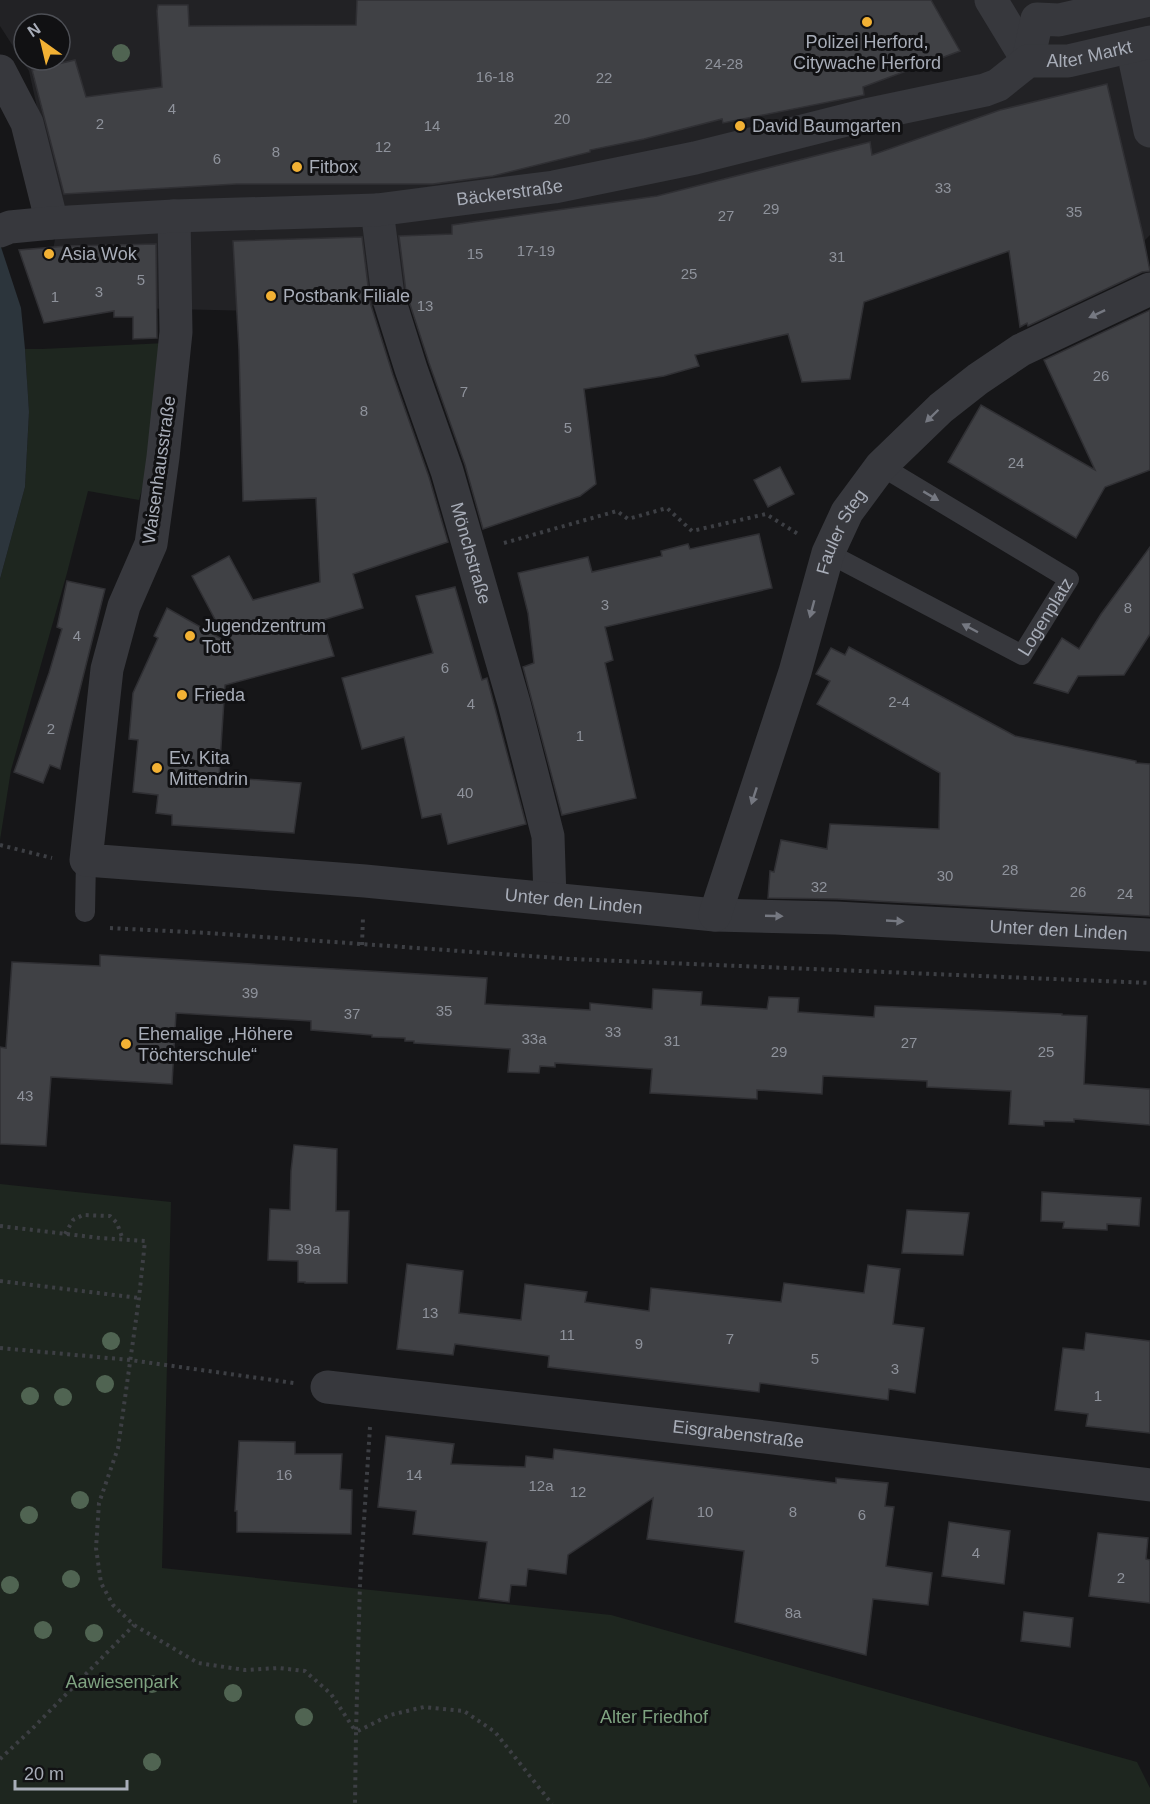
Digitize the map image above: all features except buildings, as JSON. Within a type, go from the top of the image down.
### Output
[{"type":"street","name":"Alter Markt","points":[[992,0],[1028,62]]},
{"type":"street","name":"Alter Markt","points":[[1028,62],[1036,20],[1059,20],[1149,0]]},
{"type":"street","name":"Alter Markt","points":[[998,84],[1028,62],[1068,61],[1141,44]]},
{"type":"street","points":[[1141,44],[1150,130]]},
{"type":"street","points":[[0,71],[27,123],[52,223]]},
{"type":"street","name":"Bäckerstraße","points":[[5,229],[52,223],[174,216],[377,210],[554,187],[696,158],[866,115],[985,90],[998,84]]},
{"type":"street","name":"Mönchstraße","points":[[377,210],[388,296],[447,471],[514,702],[548,836],[550,899]]},
{"type":"street","name":"Waisenhausstraße","points":[[86,860],[108,669],[124,606],[151,544],[163,458],[176,332],[174,216]]},
{"type":"street","name":"Fauler Steg","points":[[715,915],[795,672],[828,553],[847,512],[881,466],[941,408],[978,379],[1021,350],[1150,289]]},
{"type":"street","name":"Unter den Linden","points":[[86,860],[365,881],[715,915],[836,918],[1150,935]]},
{"type":"street","name":"Eisgrabenstraße","points":[[327,1388],[769,1438],[1150,1485]]},
{"type":"lane","name":"Logenplatz","points":[[828,553],[1022,656],[1069,579],[881,466]]},
{"type":"lane","points":[[85,912],[86,860]]},
{"type":"path","points":[[471,552],[617,511],[628,519],[667,508],[692,531],[766,514],[828,553]]},
{"type":"path","points":[[0,845],[66,862],[86,860]]},
{"type":"path","points":[[85,912],[99,927],[560,959],[1150,983]]},
{"type":"path","points":[[65,1234],[73,1220],[83,1215],[110,1216],[117,1223],[123,1240]]},
{"type":"path","points":[[0,1226],[145,1241],[118,1448],[99,1503],[96,1548],[101,1583],[114,1605],[134,1625],[198,1663],[245,1670],[279,1668],[305,1671],[331,1694],[356,1732]]},
{"type":"path","points":[[0,1281],[139,1298]]},
{"type":"path","points":[[0,1348],[130,1360],[327,1388]]},
{"type":"path","points":[[355,1804],[360,1583],[374,1393]]},
{"type":"path","points":[[0,1759],[134,1625]]},
{"type":"path","points":[[356,1732],[390,1715],[424,1707],[464,1711],[495,1732],[552,1804]]},
{"type":"shaded area","points":[[0,0],[1150,0],[1150,235],[1110,275],[1071,164],[336,313],[43,306],[60,211],[29,72],[72,72],[72,12],[12,12],[12,45],[0,26]]},
{"type":"shaded area","points":[[0,244],[21,308],[29,412],[25,487],[0,579]]},
{"type":"green space","points":[[166,343],[152,453],[139,500],[88,491],[11,770],[0,840],[0,579],[25,487],[29,412],[25,349]]},
{"type":"green space","name":"Aawiesenpark","points":[[0,1184],[171,1202],[162,1568],[611,1615],[1137,1762],[1150,1788],[1150,1804],[0,1804]]},
{"type":"place","name":"Polizei Herford, Citywache Herford","points":[[867,22]]},
{"type":"place","name":"David Baumgarten","points":[[740,126]]},
{"type":"place","name":"Fitbox","points":[[297,167]]},
{"type":"place","name":"Asia Wok","points":[[49,254]]},
{"type":"place","name":"Postbank Filiale","points":[[271,296]]},
{"type":"place","name":"Jugendzentrum Tott","points":[[190,636]]},
{"type":"place","name":"Frieda","points":[[182,695]]},
{"type":"place","name":"Ev. Kita Mittendrin","points":[[157,768]]},
{"type":"place","name":"Ehemalige „Höhere Töchterschule“","points":[[126,1044]]},
{"type":"park label","name":"Alter Friedhof","points":[[654,1717]]}]
